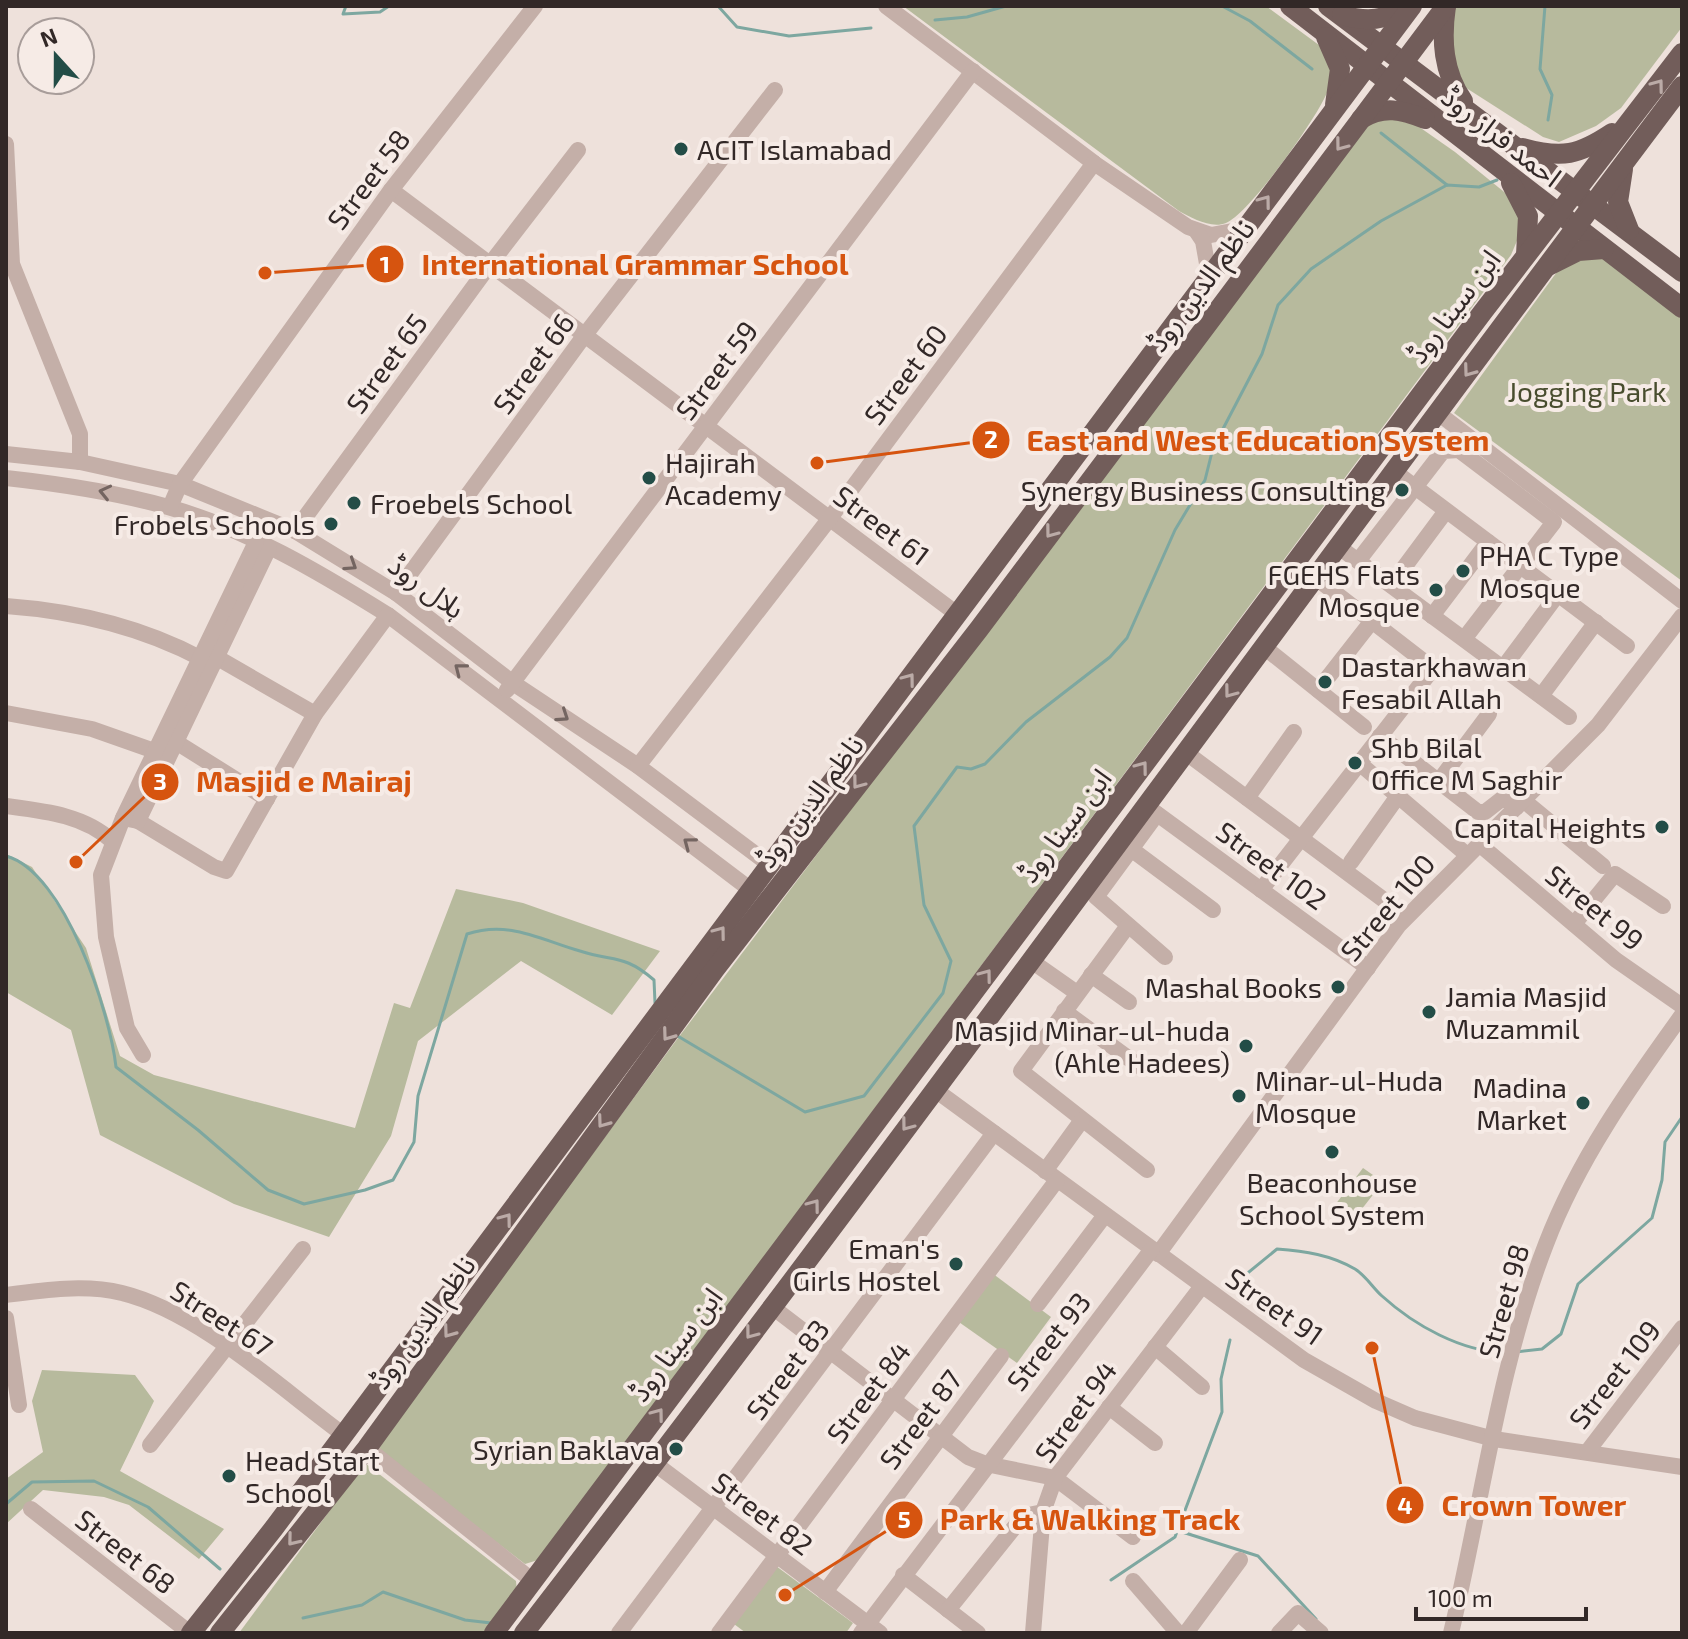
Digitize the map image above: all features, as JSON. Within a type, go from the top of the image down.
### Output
[{"type":"main road","name":"احمد فراز روڈ","points":[[1290,6],[1506,176],[1682,308]]},
{"type":"main road","points":[[1333,10],[1360,21],[1381,19],[1409,6]]},
{"type":"main road","name":"ناظم الدین روڈ","points":[[220,1633],[367,1448],[686,1010],[707,965],[751,890],[1409,6]]},
{"type":"main road","points":[[1446,6],[1443,49],[1448,71],[1469,110]]},
{"type":"main road","name":"ناظم الدین روڈ","points":[[191,1633],[380,1387],[671,993],[707,965],[890,741],[1446,6]]},
{"type":"main road","name":"احمد فراز روڈ","points":[[1333,10],[1682,272]]},
{"type":"main road","points":[[1321,29],[1340,69],[1332,112]]},
{"type":"main road","name":"ابن سینا روڈ","points":[[494,1633],[1482,313],[1682,53]]},
{"type":"main road","name":"ابن سینا روڈ","points":[[524,1633],[1030,960],[1151,810],[1185,752],[1540,272],[1682,86]]},
{"type":"main road","points":[[1359,120],[1373,112],[1389,109],[1440,125]]},
{"type":"main road","points":[[1515,146],[1543,154],[1571,154],[1587,150],[1633,118]]},
{"type":"main road","points":[[1625,161],[1618,202],[1629,232]]},
{"type":"main road","points":[[1506,176],[1528,216],[1526,255]]},
{"type":"main road","points":[[1540,272],[1569,254],[1604,249]]},
{"type":"main road","points":[[1482,313],[1501,326]]},
{"type":"main road","points":[[1149,357],[1171,372]]},
{"type":"main road","points":[[1406,415],[1432,422]]},
{"type":"main road","points":[[872,728],[890,741]]},
{"type":"main road","points":[[916,1069],[936,1087]]},
{"type":"main road","points":[[380,1387],[399,1400]]},
{"type":"main road","points":[[574,1526],[594,1543]]},
{"type":"main road","points":[[221,1595],[239,1607]]},
{"type":"street","name":"Street 58","points":[[170,507],[180,484],[391,190],[535,6]]},
{"type":"street","points":[[886,6],[1094,163],[1197,232],[1203,241],[1209,275]]},
{"type":"street","name":"Street 59","points":[[499,700],[973,71]]},
{"type":"street","name":"Street 66","points":[[396,593],[584,336],[775,90]]},
{"type":"street","points":[[6,144],[8,251],[12,278],[80,434],[80,462]]},
{"type":"street","name":"Street 65","points":[[295,531],[491,263],[578,150]]},
{"type":"street","name":"Street 60","points":[[638,766],[830,518],[1094,163]]},
{"type":"street","name":"Street 61","points":[[391,190],[957,614]]},
{"type":"street","points":[[1197,232],[1227,234],[1243,229]]},
{"type":"street","points":[[1432,422],[1682,601]]},
{"type":"street","points":[[1358,561],[1446,449],[1455,448],[1471,459],[1554,522],[1464,639]]},
{"type":"street","name":"ہلال روڈ","points":[[6,454],[80,462],[180,484],[295,531],[396,593],[513,683],[638,766],[770,865]]},
{"type":"street","points":[[1395,472],[1627,646]]},
{"type":"street","name":"ہلال روڈ","points":[[6,478],[81,487],[170,507],[324,575],[388,615],[751,890]]},
{"type":"street","points":[[1391,585],[1446,511]]},
{"type":"street","points":[[1432,616],[1488,542]]},
{"type":"street","points":[[143,1055],[127,1028],[106,937],[101,875],[112,841],[130,820],[167,750],[262,545]]},
{"type":"street","points":[[1339,547],[1569,717]]},
{"type":"street","points":[[1261,890],[1431,671],[1426,663],[1316,578]]},
{"type":"street","points":[[1503,668],[1558,594]]},
{"type":"street","points":[[6,606],[132,629],[208,656],[315,714]]},
{"type":"street","points":[[130,820],[226,871],[315,714],[388,615]]},
{"type":"street","name":"Street 100","points":[[1155,1252],[1399,925],[1598,725],[1682,616]]},
{"type":"street","points":[[1318,690],[1372,621]]},
{"type":"street","points":[[1541,696],[1596,622]]},
{"type":"street","points":[[1264,647],[1364,727]]},
{"type":"street","points":[[6,713],[92,729],[167,750],[267,799]]},
{"type":"street","points":[[1439,781],[1489,714]]},
{"type":"street","points":[[1247,798],[1294,732]]},
{"type":"street","points":[[1380,736],[1481,813],[1503,798],[1520,804],[1603,866]]},
{"type":"street","points":[[1185,752],[1388,903]]},
{"type":"street","name":"Street 99","points":[[1359,763],[1398,796],[1682,1006]]},
{"type":"street","points":[[1351,862],[1398,796]]},
{"type":"street","points":[[6,806],[51,812],[97,827],[112,841]]},
{"type":"street","points":[[1151,810],[1131,849],[1096,897],[1165,957]]},
{"type":"street","name":"Street 102","points":[[1151,810],[1368,968]]},
{"type":"street","points":[[1131,849],[1213,910]]},
{"type":"street","points":[[1574,924],[1615,874],[1663,906]]},
{"type":"street","points":[[1127,927],[1021,1071],[1147,1170]]},
{"type":"street","points":[[1030,960],[1077,993]]},
{"type":"street","points":[[1091,975],[1129,1002]]},
{"type":"street","points":[[1064,1011],[1139,1066]]},
{"type":"street","name":"Street 98","points":[[1451,1633],[1512,1358],[1528,1294],[1547,1242],[1587,1157],[1682,1015]]},
{"type":"street","name":"Street 91","points":[[936,1087],[1304,1360],[1376,1401],[1415,1418],[1494,1439],[1682,1467]]},
{"type":"street","name":"Street 84","points":[[729,1630],[777,1556],[894,1402],[1051,1175],[1082,1120]]},
{"type":"street","name":"Street 83","points":[[619,1633],[994,1133]]},
{"type":"street","points":[[1038,1304],[1105,1215]]},
{"type":"street","points":[[150,1445],[303,1249]]},
{"type":"street","name":"Street 93","points":[[869,1630],[903,1575],[986,1464],[1155,1252]]},
{"type":"street","name":"Street 94","points":[[1033,1633],[1043,1512],[1055,1478],[1202,1286]]},
{"type":"street","name":"Street 67","points":[[6,1295],[51,1289],[120,1292],[180,1316],[344,1435]]},
{"type":"street","points":[[771,1306],[968,1457],[986,1464],[1055,1478],[1133,1537]]},
{"type":"street","points":[[6,1318],[19,1405]]},
{"type":"street","name":"Street 109","points":[[1587,1452],[1682,1328]]},
{"type":"street","points":[[1155,1347],[1202,1387]]},
{"type":"street","name":"Street 87","points":[[825,1592],[939,1435],[1001,1356]]},
{"type":"street","points":[[1109,1407],[1155,1443]]},
{"type":"street","points":[[367,1448],[533,1581]]},
{"type":"street","name":"Street 82","points":[[654,1463],[825,1592],[869,1630]]},
{"type":"street","name":"Street 68","points":[[31,1509],[191,1633]]},
{"type":"street","points":[[948,1610],[1017,1524],[1028,1515],[1043,1512]]},
{"type":"street","points":[[1186,1633],[1240,1560]]},
{"type":"street","points":[[903,1575],[978,1633]]},
{"type":"street","points":[[1133,1581],[1178,1633]]},
{"type":"street","points":[[1279,1633],[1298,1613],[1321,1633]]},
{"type":"green space","points":[[903,6],[1266,6],[1323,48],[1335,68],[1318,110],[1280,166],[1236,216],[1226,223],[1214,225],[1179,211]]},
{"type":"green space","points":[[1454,6],[1682,6],[1682,27],[1621,108],[1596,126],[1559,142],[1543,137],[1460,84],[1446,45]]},
{"type":"green space","points":[[1375,116],[1415,124],[1514,200],[1524,224],[1511,255],[538,1560],[525,1564],[382,1455],[378,1448],[382,1439],[675,1042]]},
{"type":"green space","name":"Jogging Park","points":[[1589,228],[1682,299],[1682,581],[1454,413]]},
{"type":"green space","points":[[6,854],[32,867],[86,948],[120,1056],[154,1075],[355,1128],[394,1003],[410,1008],[456,889],[523,903],[660,951],[612,1015],[521,961],[418,1041],[391,1136],[329,1237],[234,1204],[100,1135],[71,1030],[6,992]]},
{"type":"green space","points":[[1363,1168],[1383,1182],[1354,1219],[1335,1205]]},
{"type":"green space","points":[[992,1273],[1051,1317],[1017,1363],[956,1320]]},
{"type":"green space","points":[[42,1370],[135,1375],[154,1401],[120,1471],[224,1529],[199,1559],[129,1505],[104,1497],[43,1490],[6,1524],[6,1479],[43,1452],[32,1401]]},
{"type":"green space","points":[[365,1463],[516,1581],[517,1592],[486,1633],[239,1633]]},
{"type":"green space","points":[[776,1566],[853,1623],[846,1633],[746,1633],[734,1624]]},
{"type":"waterway","points":[[346,6],[343,14],[380,12],[389,6]]},
{"type":"waterway","points":[[718,6],[737,27],[789,36],[871,28]]},
{"type":"waterway","points":[[935,20],[967,17],[1006,6]]},
{"type":"waterway","points":[[1222,6],[1250,21],[1312,69]]},
{"type":"waterway","points":[[1545,6],[1540,69],[1552,95],[1548,120]]},
{"type":"waterway","points":[[1381,133],[1447,185]]},
{"type":"waterway","points":[[676,1035],[805,1112],[864,1096],[943,993],[951,961],[924,905],[914,826],[957,767],[971,769],[985,764],[1026,722],[1110,657],[1127,638],[1175,530],[1205,480],[1213,448],[1262,354],[1278,305],[1311,269],[1381,221],[1447,185],[1479,187],[1497,180]]},
{"type":"waterway","points":[[6,856],[27,867],[47,888],[65,916],[94,981],[105,1014],[116,1067],[198,1130],[268,1190],[304,1204],[393,1180],[414,1142],[418,1096],[467,934],[482,930],[511,930],[626,962],[654,980],[655,1003]]},
{"type":"waterway","points":[[1516,1352],[1542,1349],[1561,1334],[1578,1284],[1652,1218],[1662,1180],[1665,1142],[1682,1117]]},
{"type":"waterway","points":[[1244,1276],[1277,1249],[1327,1257],[1359,1272],[1395,1307],[1424,1327],[1455,1342],[1505,1353]]},
{"type":"waterway","points":[[1111,1580],[1175,1537],[1222,1412],[1221,1379],[1230,1340]]},
{"type":"waterway","points":[[6,1504],[32,1482],[94,1481],[148,1507],[220,1569]]},
{"type":"waterway","points":[[1179,1531],[1258,1556],[1316,1619]]},
{"type":"waterway","points":[[303,1618],[362,1605],[383,1592],[465,1620],[491,1623]]},
{"type":"place","name":"ACIT Islamabad","points":[[681,149]]},
{"type":"place","name":"International Grammar School","points":[[265,273]]},
{"type":"place","name":"East and West Education System","points":[[817,463]]},
{"type":"place","name":"Hajirah Academy","points":[[649,478]]},
{"type":"place","name":"Synergy Business Consulting","points":[[1402,490]]},
{"type":"place","name":"Froebels School","points":[[354,503]]},
{"type":"place","name":"Frobels Schools","points":[[331,524]]},
{"type":"place","name":"PHA C Type Mosque","points":[[1463,571]]},
{"type":"place","name":"FGEHS Flats Mosque","points":[[1436,590]]},
{"type":"place","name":"Dastarkhawan Fesabil Allah","points":[[1325,682]]},
{"type":"place","name":"Shb Bilal Office M Saghir","points":[[1355,763]]},
{"type":"place","name":"Capital Heights","points":[[1662,827]]},
{"type":"place","name":"Masjid e Mairaj","points":[[76,862]]},
{"type":"place","name":"Mashal Books","points":[[1338,987]]},
{"type":"place","name":"Jamia Masjid Muzammil","points":[[1429,1012]]},
{"type":"place","name":"Masjid Minar-ul-huda (Ahle Hadees)","points":[[1246,1046]]},
{"type":"place","name":"Minar-ul-Huda Mosque","points":[[1239,1096]]},
{"type":"place","name":"Madina Market","points":[[1583,1103]]},
{"type":"place","name":"Beaconhouse School System","points":[[1332,1152]]},
{"type":"place","name":"Eman's Girls Hostel","points":[[956,1264]]},
{"type":"place","name":"Crown Tower","points":[[1372,1348]]},
{"type":"place","name":"Syrian Baklava","points":[[676,1449]]},
{"type":"place","name":"Head Start School","points":[[229,1476]]},
{"type":"place","name":"Park & Walking Track","points":[[785,1595]]}]
